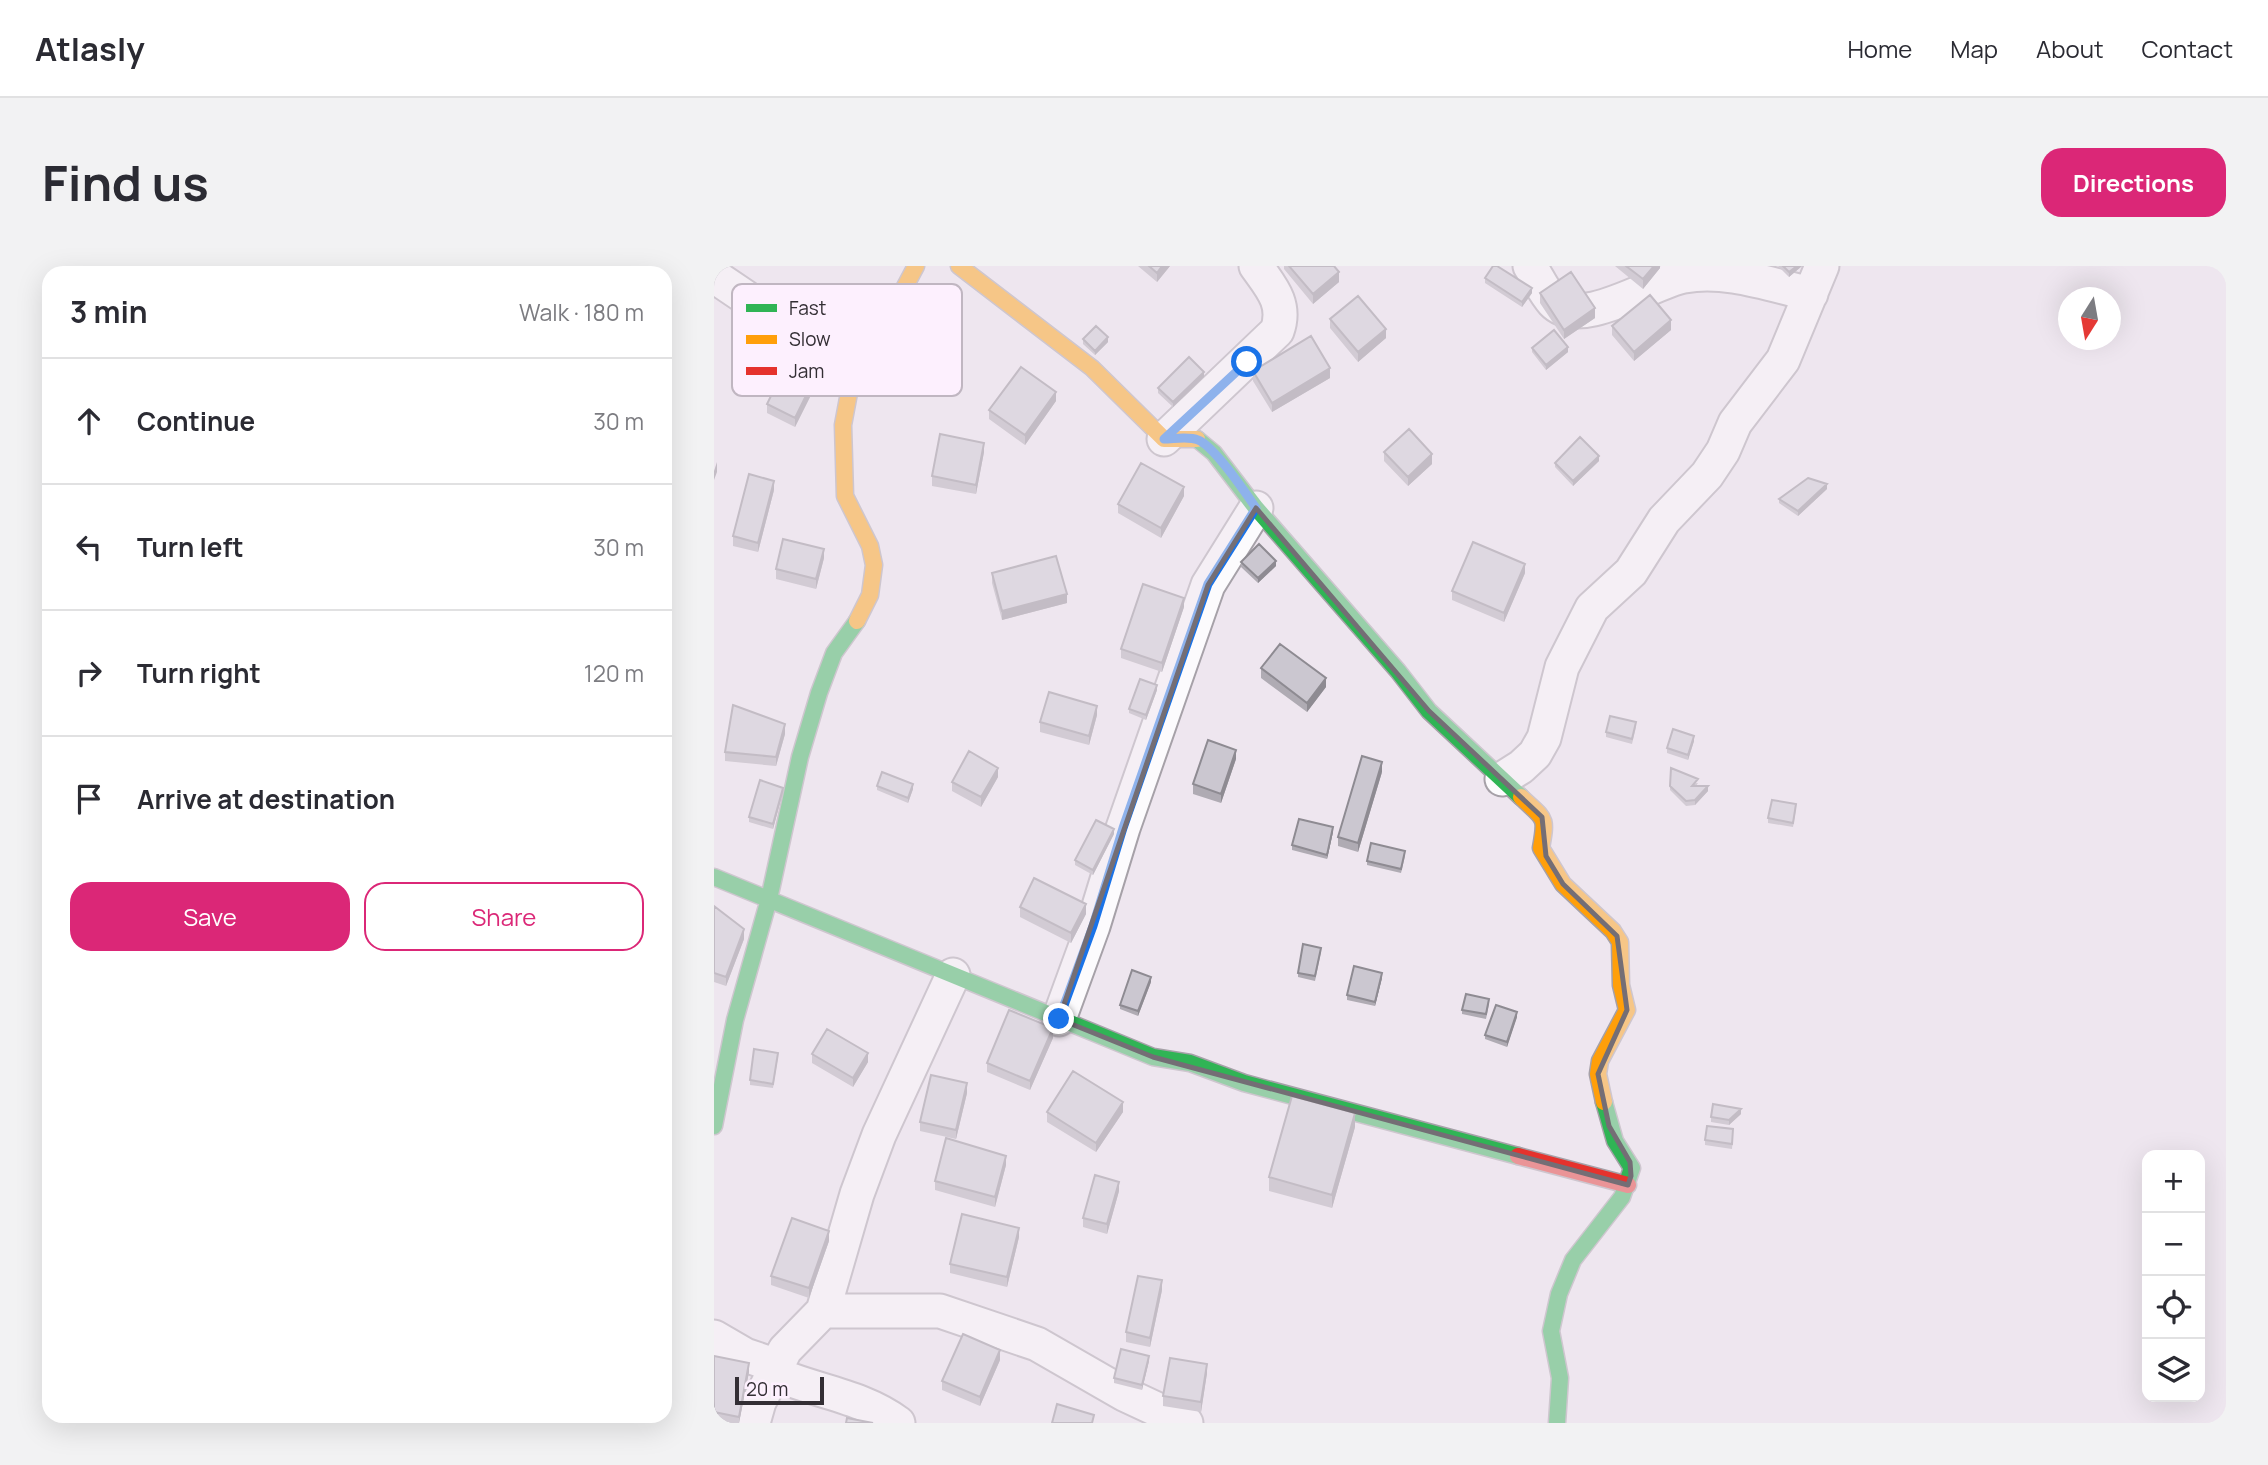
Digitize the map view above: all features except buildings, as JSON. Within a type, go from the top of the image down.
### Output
[{"type":"street","points":[[906,284],[916,266]]},
{"type":"street","points":[[959,266],[1092,368],[1164,439],[1198,439],[1207,446],[1256,508],[1398,671],[1429,711],[1542,817],[1545,824],[1541,848],[1563,884],[1613,931],[1620,942],[1621,985],[1627,1010],[1600,1061],[1598,1074],[1609,1126],[1632,1168],[1629,1185],[1567,1271],[1551,1331],[1560,1381],[1557,1423]]},
{"type":"street","points":[[1164,439],[1277,331],[1280,322],[1279,301],[1256,266]]},
{"type":"street","points":[[1502,779],[1535,754],[1544,738],[1562,667],[1591,608],[1631,572],[1664,520],[1716,463],[1735,423],[1783,360],[1817,280],[1712,273],[1682,276],[1596,311],[1561,308],[1554,303],[1530,266]]},
{"type":"street","points":[[714,276],[732,289]]},
{"type":"street","points":[[714,1126],[735,1020],[769,899],[800,757],[834,653],[859,618],[870,596],[873,565],[870,546],[845,496],[843,479],[842,425],[848,396]]},
{"type":"street","points":[[1059,1019],[1208,584],[1256,508]]},
{"type":"street","points":[[714,877],[1153,1057],[1190,1063],[1244,1083],[1629,1185]]},
{"type":"street","points":[[754,1423],[759,1402],[785,1350],[823,1311],[857,1194],[879,1135],[953,975]]},
{"type":"street","points":[[823,1311],[940,1311],[1037,1344],[1124,1394],[1186,1423]]},
{"type":"street","points":[[714,1337],[802,1385],[842,1396],[898,1423]]},
{"type":"highlighted area","points":[[1256,508],[1429,711],[1542,817],[1546,856],[1563,884],[1617,936],[1627,1010],[1598,1074],[1609,1126],[1630,1162],[1631,1176],[1628,1185],[1153,1057],[1059,1019],[1208,585]]},
{"type":"traffic: fast","points":[[1197,439],[1214,453],[1256,508],[1398,671],[1429,711],[1521,797]]},
{"type":"traffic: fast","points":[[714,1126],[735,1020],[769,899],[800,757],[834,653],[857,621]]},
{"type":"traffic: fast","points":[[714,877],[1153,1057],[1190,1063],[1244,1083],[1518,1156]]},
{"type":"traffic: fast","points":[[1557,1423],[1560,1378],[1551,1331],[1559,1294],[1573,1260],[1622,1197],[1632,1168],[1615,1141],[1604,1102]]},
{"type":"traffic: slow","points":[[906,284],[916,266]]},
{"type":"traffic: slow","points":[[959,266],[1092,368],[1164,439],[1197,439]]},
{"type":"traffic: slow","points":[[848,396],[843,425],[845,496],[870,546],[874,565],[870,595],[857,621]]},
{"type":"traffic: slow","points":[[1521,797],[1544,823],[1541,848],[1563,884],[1613,931],[1620,942],[1621,985],[1627,1010],[1600,1061],[1598,1074],[1604,1102]]},
{"type":"traffic: jam","points":[[1518,1156],[1628,1185]]},
{"type":"route","points":[[1059,1019],[1208,584],[1256,508],[1214,453],[1198,439],[1164,439],[1247,362]]}]
